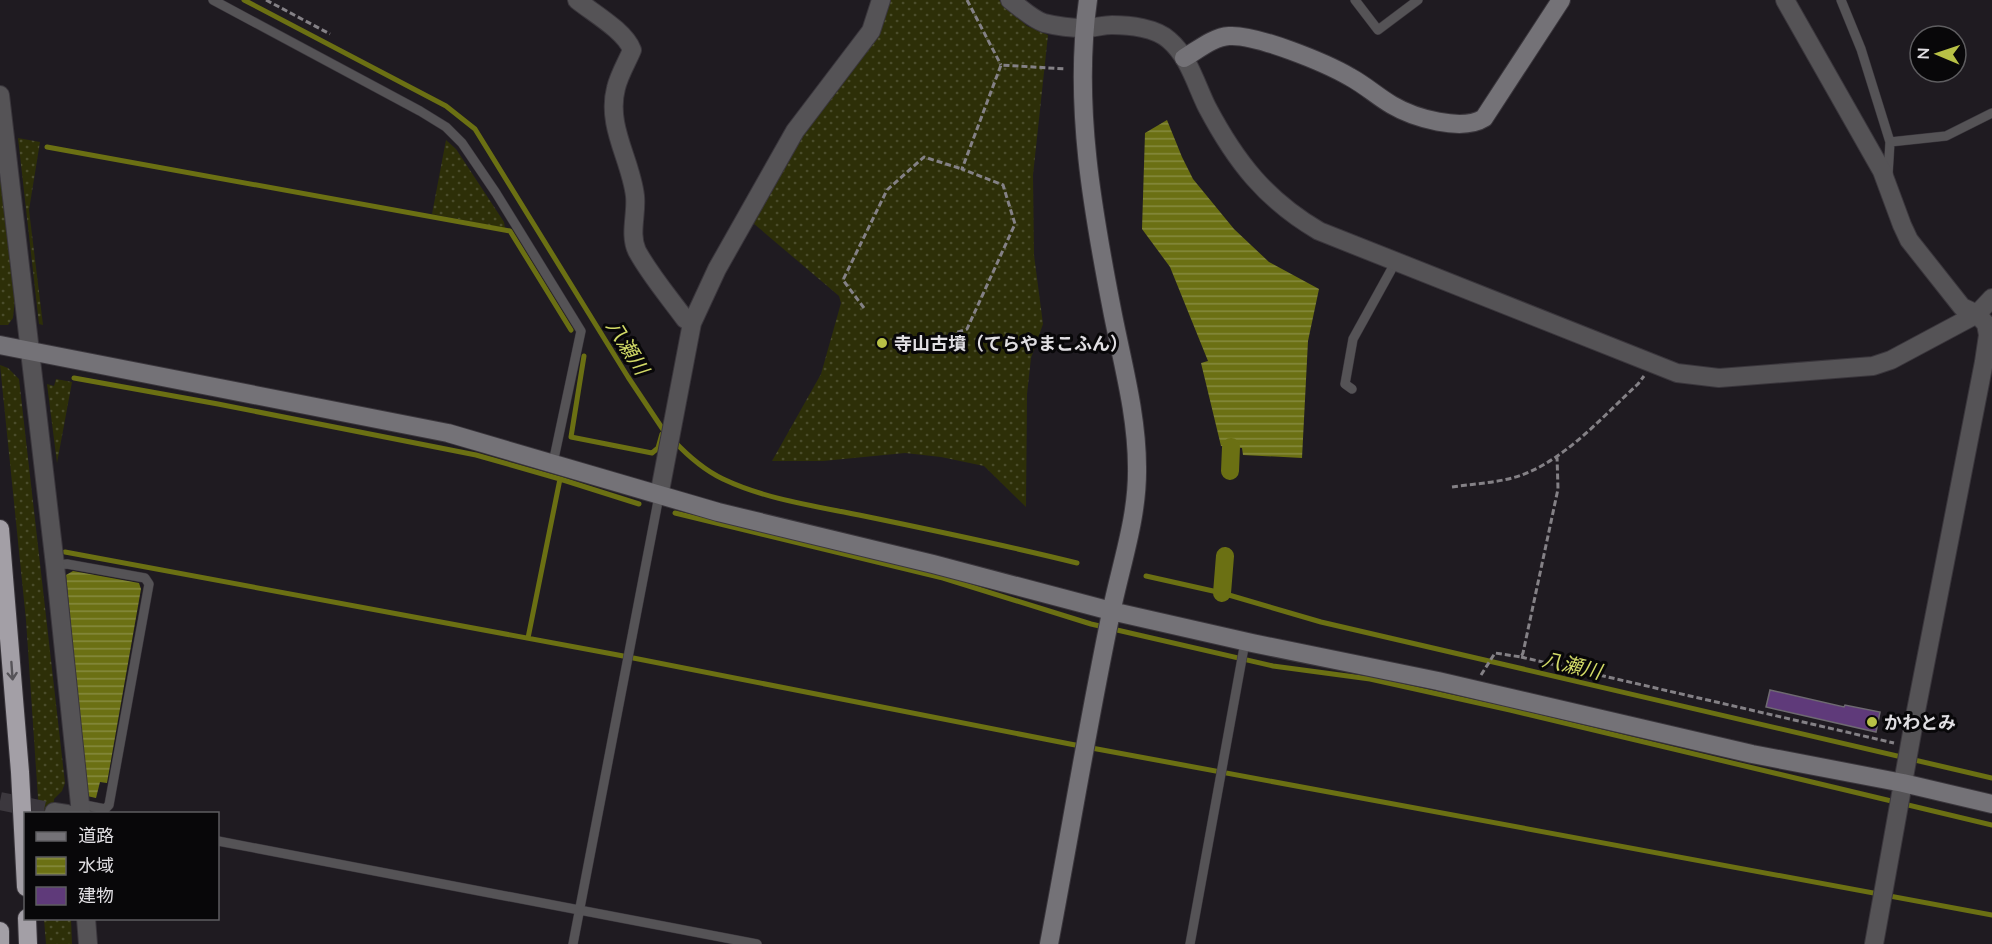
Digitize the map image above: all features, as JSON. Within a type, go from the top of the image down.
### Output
[{"type":"highway","points":[[0,529],[24,849]]},
{"type":"highway","points":[[27,920],[28,944]]},
{"type":"highway","points":[[0,931],[0,944]]},
{"type":"street","points":[[577,0],[619,33],[629,43],[632,50],[616,88],[614,119],[634,187],[636,249],[684,319],[692,323]]},
{"type":"street","points":[[659,496],[692,323],[717,269],[795,131],[870,31],[881,0]]},
{"type":"street","points":[[1010,0],[1037,20],[1056,25],[1084,28],[1112,25],[1151,31],[1168,39],[1184,58],[1208,109],[1234,153],[1256,183],[1285,209],[1319,231],[1677,373],[1719,378],[1873,366],[1891,360],[1977,314],[1992,298]]},
{"type":"street","points":[[1049,944],[1111,611],[1131,528],[1137,468],[1132,410],[1107,283],[1092,190],[1085,116],[1084,28],[1088,0]]},
{"type":"street","points":[[1184,58],[1215,39],[1230,36],[1243,38],[1287,50],[1325,64],[1412,114],[1451,124],[1475,124],[1484,118],[1561,0]]},
{"type":"street","points":[[1785,0],[1887,181],[1909,240],[1962,307],[1977,314],[1986,324],[1988,335],[1874,944]]},
{"type":"street","points":[[0,95],[55,565],[70,811]]},
{"type":"street","points":[[0,345],[448,433],[659,496],[1111,611],[1245,642],[1438,681],[1752,754],[1904,777],[1992,804]]},
{"type":"street","points":[[86,920],[88,944]]},
{"type":"lane","points":[[213,0],[420,111],[446,127],[462,143],[496,193],[581,331],[553,463]]},
{"type":"lane","points":[[1355,0],[1378,30],[1418,0]]},
{"type":"lane","points":[[1841,0],[1861,50],[1890,142],[1887,181]]},
{"type":"lane","points":[[1890,142],[1946,136],[1992,113]]},
{"type":"lane","points":[[1352,389],[1345,384],[1353,339],[1395,262]]},
{"type":"lane","points":[[573,944],[659,496]]},
{"type":"lane","points":[[55,565],[67,564],[145,578],[149,584],[109,805],[105,809],[70,811]]},
{"type":"lane","points":[[1190,944],[1245,642]]},
{"type":"lane","points":[[219,841],[757,944]]},
{"type":"path","points":[[266,0],[330,33]]},
{"type":"path","points":[[962,169],[1001,65],[967,0]]},
{"type":"path","points":[[1001,65],[1068,69]]},
{"type":"path","points":[[864,308],[843,280],[887,190],[924,158],[962,169],[1003,185],[1015,224],[967,329],[906,349]]},
{"type":"path","points":[[1452,487],[1512,479],[1531,472],[1565,451],[1638,384],[1652,364]]},
{"type":"path","points":[[1521,657],[1558,489],[1557,456]]},
{"type":"path","points":[[1480,676],[1495,653],[1521,657],[1910,747]]},
{"type":"green space","points":[[890,0],[999,0],[1027,26],[1048,35],[1033,175],[1034,255],[1043,324],[1031,358],[1027,394],[1026,507],[984,466],[941,457],[905,453],[823,461],[772,461],[821,374],[841,303],[839,296],[753,223],[800,137]]},
{"type":"green space","points":[[18,138],[40,142],[29,210],[43,325],[39,324]]},
{"type":"green space","points":[[446,140],[456,149],[504,222],[505,228],[432,214]]},
{"type":"green space","points":[[0,166],[15,299],[13,318],[8,325],[0,325]]},
{"type":"green space","points":[[0,365],[8,368],[19,379],[65,783],[62,791],[54,799],[53,812],[39,812],[26,620]]},
{"type":"green space","points":[[56,379],[72,382],[57,463],[47,384],[54,386]]},
{"type":"green space","points":[[44,920],[71,920],[72,944],[46,944]]},
{"type":"water","points":[[1167,120],[1193,179],[1234,229],[1269,262],[1319,289],[1308,341],[1302,458],[1243,455],[1242,448],[1221,446],[1201,363],[1208,361],[1170,267],[1142,229],[1145,133]]},
{"type":"water","points":[[73,571],[139,583],[141,589],[107,783],[100,782],[96,798],[87,796],[66,575]]},
{"type":"building","points":[[1770,690],[1844,707],[1845,705],[1880,712],[1876,732],[1766,707]]},
{"type":"waterway","name":"八瀬川","points":[[244,0],[446,106],[475,129],[628,377],[666,434]]},
{"type":"waterway","points":[[47,147],[510,231],[571,330]]},
{"type":"waterway","points":[[584,356],[571,437],[652,453],[658,448],[662,434]]},
{"type":"waterway","points":[[74,378],[476,455],[639,504]]},
{"type":"waterway","name":"八瀬川","points":[[673,440],[709,471],[756,492],[1077,563]]},
{"type":"waterway","points":[[1230,471],[1231,447]]},
{"type":"waterway","points":[[528,638],[560,479]]},
{"type":"waterway","points":[[675,513],[943,578],[1091,624],[1273,666],[1370,679],[1510,710],[1992,825]]},
{"type":"waterway","points":[[65,552],[618,655],[1070,744],[1992,915]]},
{"type":"waterway","points":[[1222,593],[1225,556]]},
{"type":"waterway","name":"八瀬川","points":[[1146,576],[1222,593],[1321,622],[1992,778]]},
{"type":"tunnel","points":[[0,801],[54,812]]},
{"type":"place","name":"寺山古墳（てらやまこふん）","points":[[882,343]]},
{"type":"place","name":"かわとみ","points":[[1872,722]]}]
